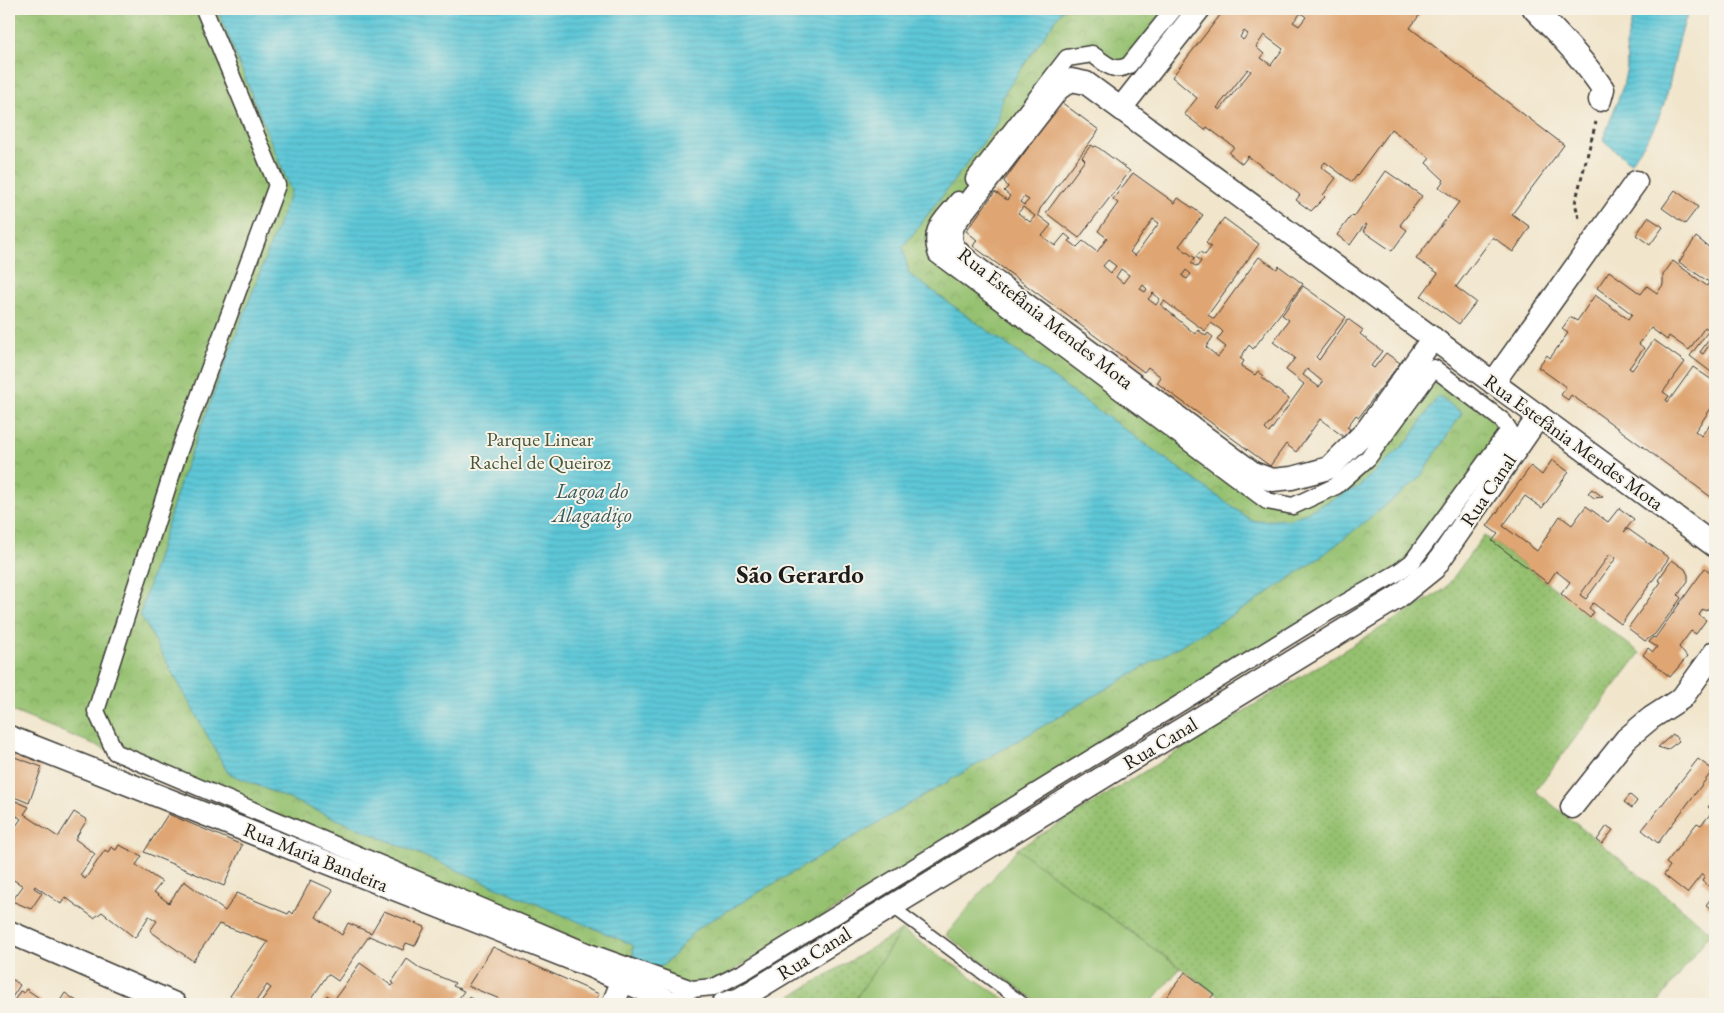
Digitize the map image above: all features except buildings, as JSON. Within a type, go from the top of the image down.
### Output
[{"type":"street","points":[[204,9],[278,185],[178,451],[96,711],[115,752],[589,952],[692,989],[701,990],[714,987],[745,971],[1322,616],[1397,573],[1412,562],[1431,538],[1509,430],[1503,421],[1434,368],[1368,458],[1336,486],[1293,506],[1267,501],[937,255],[933,241],[934,231],[1067,58],[1092,54],[1116,70],[1122,70],[1129,65],[1174,9]]},
{"type":"street","points":[[1121,108],[1199,9]]},
{"type":"street","points":[[1534,9],[1596,78],[1603,89],[1600,100]]},
{"type":"street","name":"Rua Estefânia Mendes Mota","points":[[1433,338],[1367,430],[1329,468],[1292,478],[1272,480],[1253,473],[971,264],[955,250],[950,235],[954,223],[1051,97],[1066,81],[1086,83],[1121,108],[1433,338],[1493,383],[1715,546]]},
{"type":"street","points":[[1493,383],[1636,182]]},
{"type":"street","name":"Rua Canal","points":[[723,1004],[740,999],[1398,597],[1420,581],[1442,556],[1539,416]]},
{"type":"street","points":[[1572,807],[1626,739],[1651,718],[1682,698],[1715,652]]},
{"type":"street","name":"Rua Maria Bandeira","points":[[9,737],[623,980]]},
{"type":"street","points":[[9,932],[175,1004]]},
{"type":"street","points":[[613,1004],[623,980],[669,1001],[685,1004]]},
{"type":"lane","points":[[891,906],[1024,1004]]},
{"type":"path","points":[[1587,249],[1575,203],[1600,100]]},
{"type":"green space","name":"Lagoa do Alagadiço","points":[[9,9],[1174,9],[1129,65],[1071,56],[934,231],[1254,493],[1293,506],[1336,486],[1434,368],[1508,427],[1412,562],[701,990],[9,710]]},
{"type":"green space","points":[[1484,535],[1640,653],[1535,791],[1711,932],[1657,1004],[1230,1004],[1017,849],[1445,589]]},
{"type":"green space","points":[[1017,849],[1180,968],[1150,1004],[1040,1004],[946,935]]},
{"type":"green space","points":[[902,930],[852,1004],[778,1004]]},
{"type":"green space","points":[[902,930],[1012,1004],[852,1004]]},
{"type":"water","name":"Lagoa do Alagadiço","points":[[217,9],[1065,9],[1062,10],[1002,97],[998,123],[903,247],[909,274],[1252,521],[1292,519],[1358,487],[1409,440],[1438,396],[1462,413],[1419,479],[1318,559],[1253,603],[698,928],[673,956],[657,969],[633,958],[633,945],[228,773],[140,614],[182,476],[291,191]]},
{"type":"water","points":[[1635,9],[1690,9],[1659,117],[1646,141],[1630,163],[1603,140],[1623,86],[1627,67],[1626,43]]},
{"type":"district","name":"São Gerardo","points":[[800,574]]},
{"type":"park label","name":"Parque Linear Rachel de Queiroz","points":[[540,450]]}]
